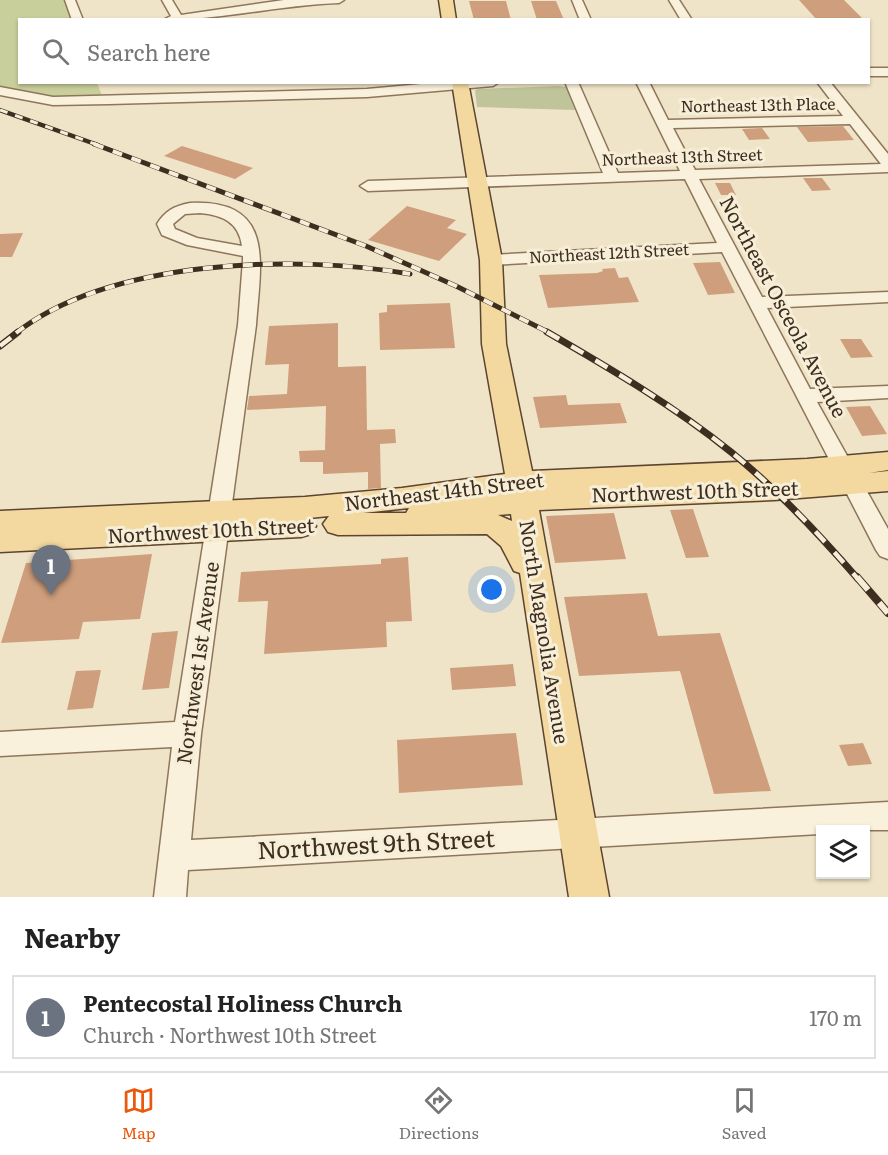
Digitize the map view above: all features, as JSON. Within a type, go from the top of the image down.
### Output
[{"type":"main road","points":[[446,0],[449,18]]},
{"type":"main road","name":"North Magnolia Avenue","points":[[460,84],[491,260],[494,344],[589,897]]},
{"type":"main road","points":[[847,475],[888,461]]},
{"type":"main road","points":[[847,475],[888,481]]},
{"type":"main road","name":"Northwest 10th Street","points":[[0,541],[218,521],[338,524],[521,491],[847,475]]},
{"type":"main road","name":"Northeast 14th Street","points":[[0,522],[218,521],[351,504],[521,491]]},
{"type":"main road","points":[[338,524],[489,523],[508,531],[514,538],[537,590]]},
{"type":"street","points":[[70,0],[77,18]]},
{"type":"street","points":[[167,0],[175,18]]},
{"type":"street","points":[[577,0],[585,18]]},
{"type":"street","points":[[674,0],[686,18]]},
{"type":"street","points":[[180,18],[266,2],[338,3]]},
{"type":"street","points":[[870,72],[888,72]]},
{"type":"street","points":[[103,84],[109,100]]},
{"type":"street","points":[[218,84],[226,97]]},
{"type":"street","points":[[0,91],[53,101],[226,97],[336,88],[367,93],[451,84]]},
{"type":"street","points":[[572,84],[612,177]]},
{"type":"street","name":"Northeast Osceola Avenue","points":[[643,84],[804,396],[888,550]]},
{"type":"street","points":[[824,84],[888,163]]},
{"type":"street","points":[[367,93],[367,108]]},
{"type":"street","name":"Northeast 13th Place","points":[[664,124],[854,120]]},
{"type":"street","name":"Northeast 13th Street","points":[[368,186],[888,168]]},
{"type":"street","name":"Northeast 12th Street","points":[[491,260],[727,247]]},
{"type":"street","name":"Northwest 1st Avenue","points":[[171,897],[187,734],[247,325],[250,252]]},
{"type":"street","points":[[757,303],[888,297]]},
{"type":"street","points":[[804,396],[888,392]]},
{"type":"street","points":[[0,744],[187,734]]},
{"type":"street","name":"Northwest 9th Street","points":[[174,856],[888,816]]},
{"type":"green space","points":[[0,0],[65,0],[73,18],[18,18],[18,84],[97,84],[103,98],[55,98],[0,88]]},
{"type":"green space","points":[[566,87],[575,110],[477,107],[475,90],[478,89]]},
{"type":"building","points":[[799,0],[844,0],[862,18],[815,18]]},
{"type":"building","points":[[469,1],[506,1],[510,18],[473,18]]},
{"type":"building","points":[[531,1],[556,1],[563,18],[536,18]]},
{"type":"building","points":[[843,126],[854,140],[808,142],[797,127]]},
{"type":"building","points":[[762,128],[770,139],[749,140],[742,129]]},
{"type":"building","points":[[182,146],[253,168],[235,179],[164,156]]},
{"type":"building","points":[[803,178],[822,178],[831,190],[812,191]]},
{"type":"building","points":[[715,183],[730,183],[736,195],[721,195]]},
{"type":"building","points":[[407,206],[456,220],[447,228],[467,234],[439,261],[368,240]]},
{"type":"building","points":[[23,233],[12,257],[0,257],[0,234]]},
{"type":"building","points":[[720,262],[735,293],[708,295],[693,263]]},
{"type":"building","points":[[615,268],[619,278],[628,277],[639,302],[548,308],[539,275],[597,273],[603,271],[602,269]]},
{"type":"building","points":[[450,303],[455,348],[380,350],[379,313],[387,312],[387,305]]},
{"type":"building","points":[[338,323],[338,367],[366,366],[367,430],[395,429],[396,443],[380,444],[381,488],[368,489],[368,472],[323,474],[323,462],[300,462],[299,451],[325,450],[326,406],[247,410],[249,396],[287,394],[289,364],[265,365],[269,326]]},
{"type":"building","points":[[840,339],[861,339],[873,357],[851,358]]},
{"type":"building","points":[[566,395],[568,405],[620,403],[627,423],[540,428],[533,397]]},
{"type":"building","points":[[870,406],[887,434],[862,436],[846,407]]},
{"type":"building","points":[[693,509],[709,557],[686,558],[670,510]]},
{"type":"building","points":[[614,513],[626,559],[555,563],[546,516]]},
{"type":"building","points":[[152,554],[140,619],[83,622],[79,639],[1,643],[26,563]]},
{"type":"building","points":[[408,557],[412,621],[386,622],[387,647],[264,654],[268,601],[238,602],[241,572],[381,564],[381,559]]},
{"type":"building","points":[[647,593],[658,636],[720,633],[771,791],[714,794],[680,671],[579,676],[564,597]]},
{"type":"building","points":[[178,631],[169,688],[142,690],[152,633]]},
{"type":"building","points":[[513,664],[516,686],[452,690],[450,668]]},
{"type":"building","points":[[101,670],[93,708],[67,710],[76,671]]},
{"type":"building","points":[[516,733],[523,785],[399,793],[397,740]]},
{"type":"building","points":[[863,743],[872,764],[848,766],[839,745]]},
{"type":"railway","points":[[0,110],[98,145]]},
{"type":"railway","points":[[94,144],[366,246],[456,286],[550,333]]},
{"type":"railway","points":[[16,333],[55,308],[101,290],[152,277],[206,268],[260,264],[313,264],[410,274]]},
{"type":"railway","points":[[0,346],[18,332]]},
{"type":"railway","points":[[547,332],[665,404],[731,452],[798,513],[858,579]]},
{"type":"railway","points":[[857,577],[888,613]]},
{"type":"place","name":"Pentecostal Holiness Church","points":[[51,595]]}]
